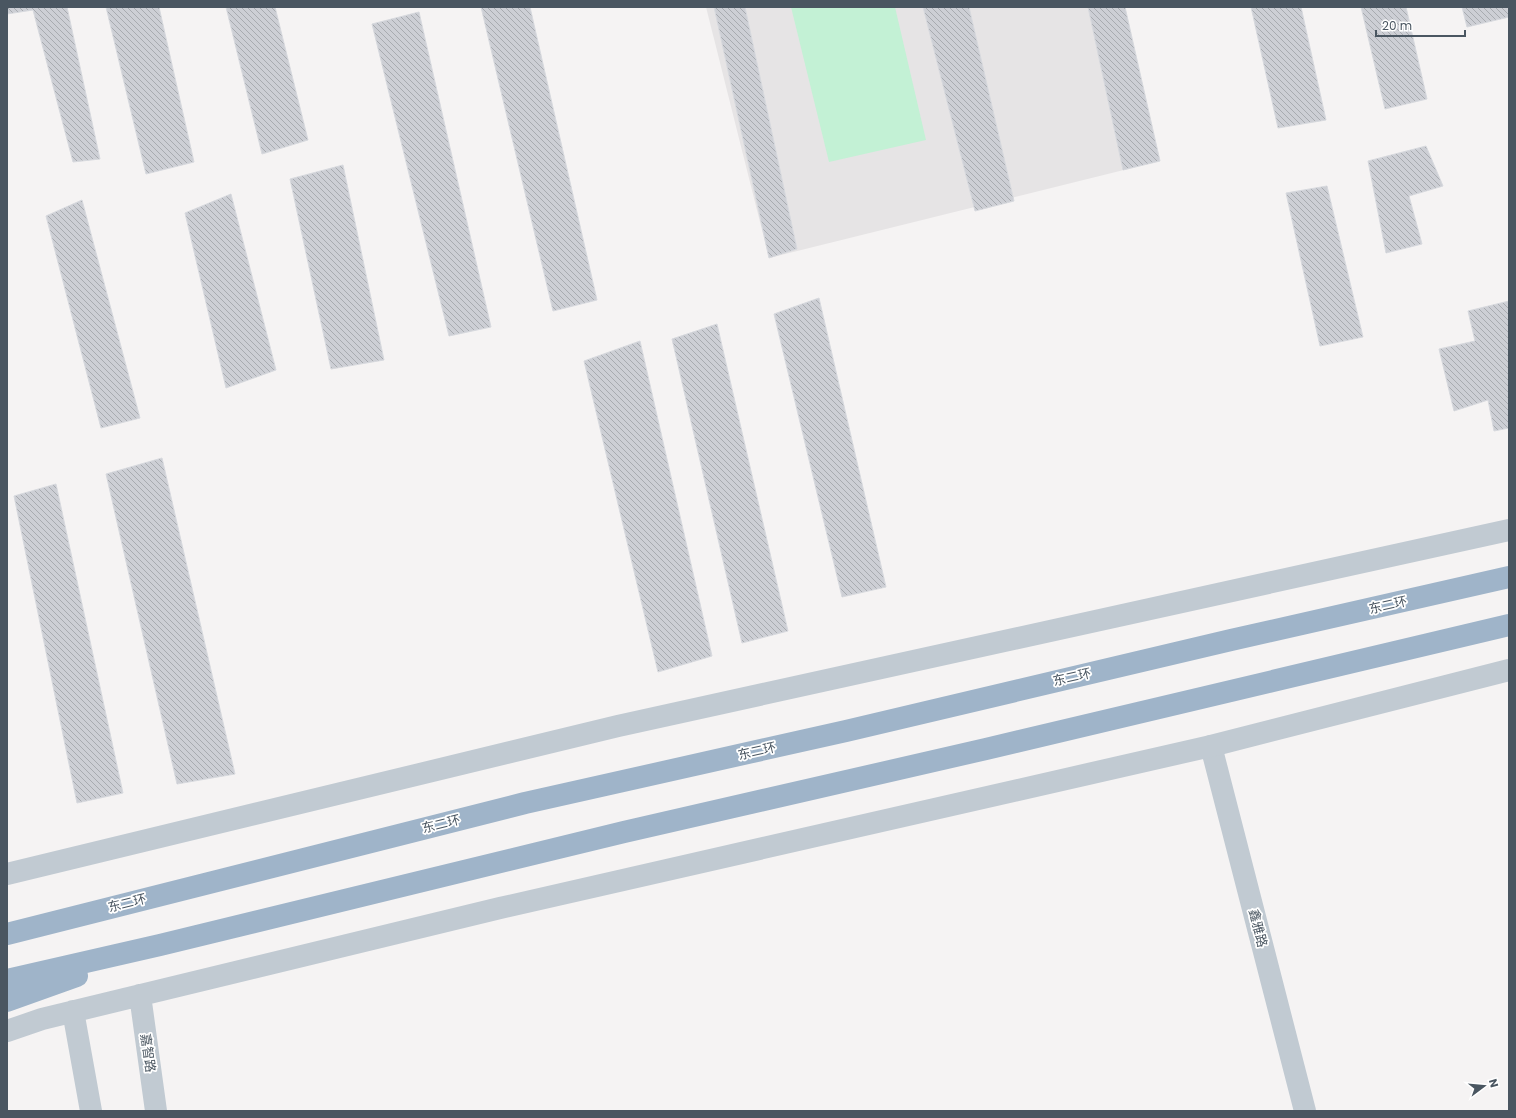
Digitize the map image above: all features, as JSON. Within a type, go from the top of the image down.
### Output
[{"type":"highway","name":"东二环","points":[[7,934],[525,803],[846,731],[1232,640],[1509,577]]},
{"type":"highway","points":[[7,980],[160,945],[616,834],[986,750],[1509,625]]},
{"type":"highway","points":[[7,1001],[160,945]]},
{"type":"street","points":[[7,874],[618,726],[1509,530]]},
{"type":"street","points":[[7,1031],[42,1019],[73,1011],[500,908],[1211,746],[1509,670]]},
{"type":"street","name":"鑫雅路","points":[[1211,746],[1305,1111]]},
{"type":"street","name":"嘉智路","points":[[140,995],[156,1111]]},
{"type":"street","points":[[73,1011],[91,1111]]},
{"type":"shaded area","points":[[706,7],[1125,7],[1160,161],[769,258]]},
{"type":"green space","points":[[791,7],[895,7],[926,140],[829,162]]},
{"type":"building","points":[[7,7],[67,7],[100,159],[73,162],[33,10],[7,14]]},
{"type":"building","points":[[106,7],[159,7],[194,162],[146,174]]},
{"type":"building","points":[[226,7],[275,7],[308,140],[262,154]]},
{"type":"building","points":[[481,7],[530,7],[597,300],[553,311]]},
{"type":"building","points":[[714,7],[745,7],[797,249],[769,258]]},
{"type":"building","points":[[923,7],[969,7],[1014,201],[975,211]]},
{"type":"building","points":[[1088,7],[1125,7],[1160,161],[1123,170]]},
{"type":"building","points":[[1251,7],[1301,7],[1326,120],[1278,128]]},
{"type":"building","points":[[1361,7],[1406,7],[1427,99],[1385,109]]},
{"type":"building","points":[[1462,7],[1508,7],[1509,17],[1467,27]]},
{"type":"building","points":[[419,12],[491,327],[449,336],[372,24]]},
{"type":"building","points":[[1426,146],[1443,186],[1409,196],[1422,244],[1386,253],[1368,161]]},
{"type":"building","points":[[343,165],[384,360],[331,369],[290,179]]},
{"type":"building","points":[[1327,186],[1363,337],[1320,346],[1286,193]]},
{"type":"building","points":[[231,194],[276,370],[226,388],[185,213]]},
{"type":"building","points":[[82,200],[140,418],[101,428],[46,216]]},
{"type":"building","points":[[819,298],[886,587],[842,597],[774,314]]},
{"type":"building","points":[[1509,301],[1509,428],[1494,431],[1488,400],[1454,411],[1439,349],[1475,341],[1468,311]]},
{"type":"building","points":[[717,324],[788,631],[742,643],[672,339]]},
{"type":"building","points":[[640,341],[712,656],[658,672],[584,361]]},
{"type":"building","points":[[162,458],[235,774],[177,784],[106,474]]},
{"type":"building","points":[[56,484],[123,793],[77,803],[14,496]]}]
